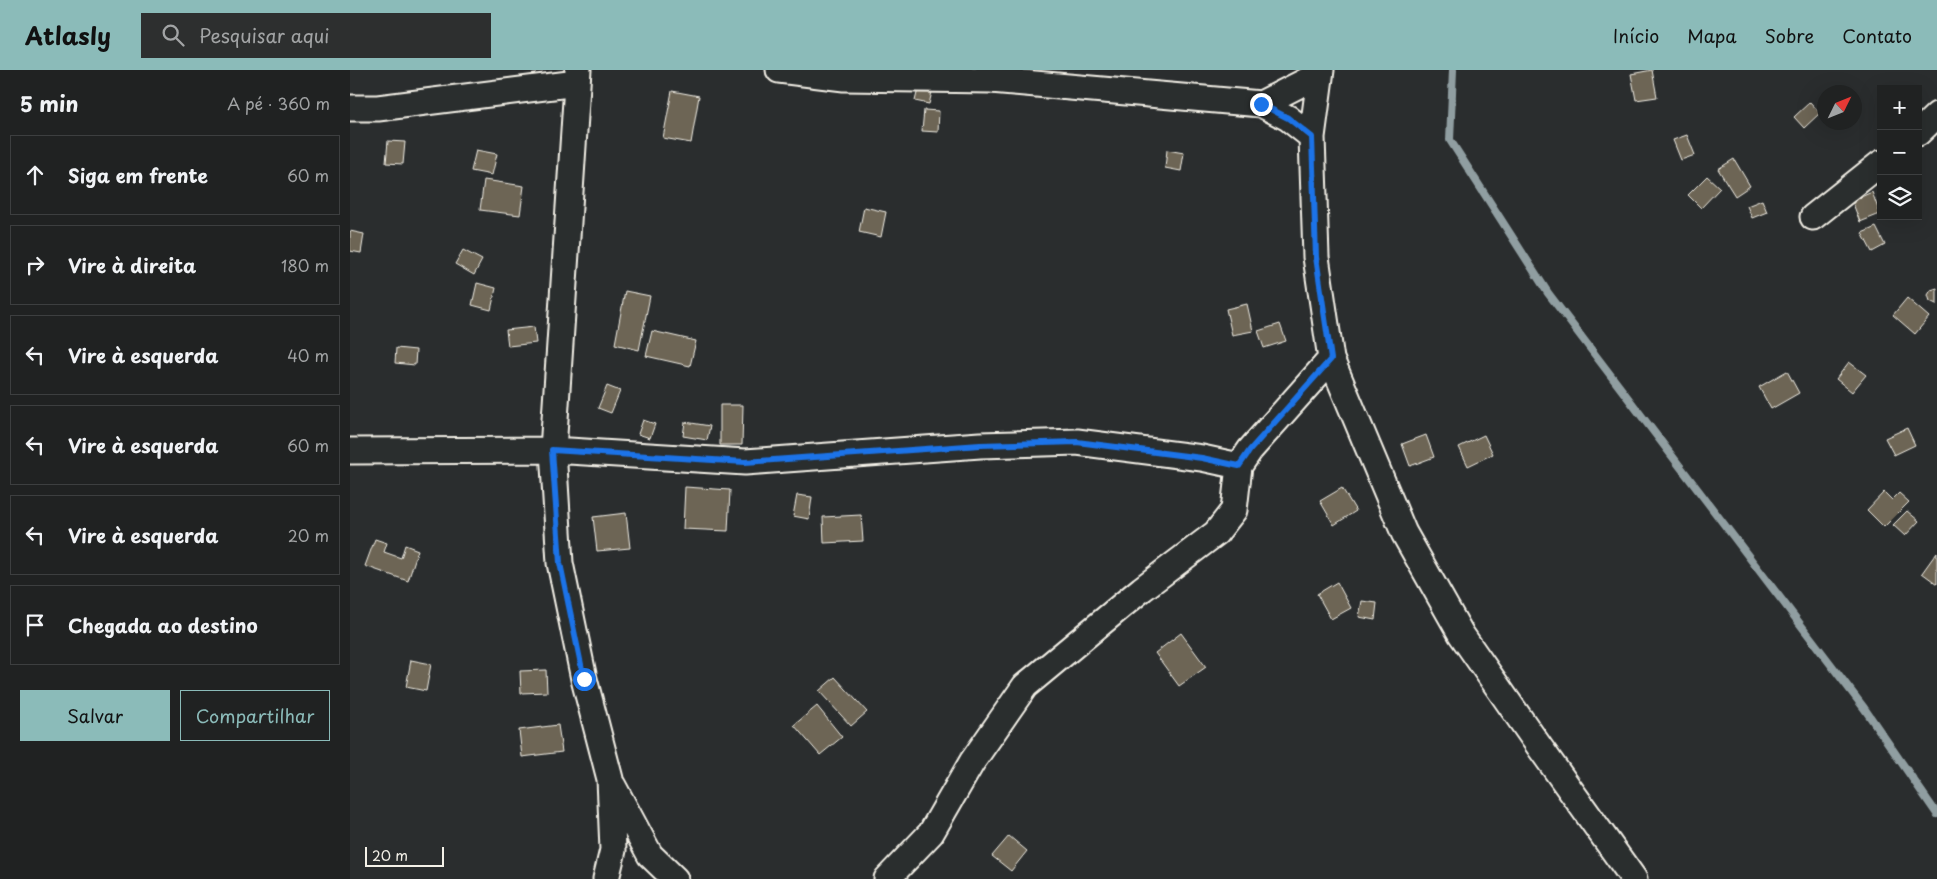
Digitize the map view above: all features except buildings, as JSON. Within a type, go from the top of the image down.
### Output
[{"type":"street","points":[[779,70],[844,78],[991,80],[1261,104],[1288,118],[1312,137]]},
{"type":"street","points":[[1261,104],[1320,72]]},
{"type":"street","points":[[1320,72],[1312,137],[1316,257],[1331,359],[1404,533],[1461,634],[1540,749],[1634,879]]},
{"type":"street","points":[[350,108],[378,108],[578,77],[552,450],[560,563],[584,679],[610,779],[613,850],[606,879]]},
{"type":"street","points":[[1920,130],[1937,115]]},
{"type":"street","points":[[1813,217],[1877,167]]},
{"type":"street","points":[[887,879],[931,833],[972,762],[1025,686],[1142,589],[1216,533],[1234,510],[1239,466],[1250,450],[1331,359]]},
{"type":"street","points":[[350,451],[552,450],[745,462],[980,445],[1077,442],[1202,458],[1239,466]]},
{"type":"street","points":[[610,779],[650,855],[675,879]]},
{"type":"waterway","points":[[1453,70],[1450,140],[1548,293],[1864,708],[1937,814]]},
{"type":"route","points":[[584,679],[560,563],[552,450],[745,462],[980,445],[1077,442],[1202,458],[1239,466],[1250,450],[1331,359],[1316,257],[1312,137],[1288,118],[1261,104]]}]
